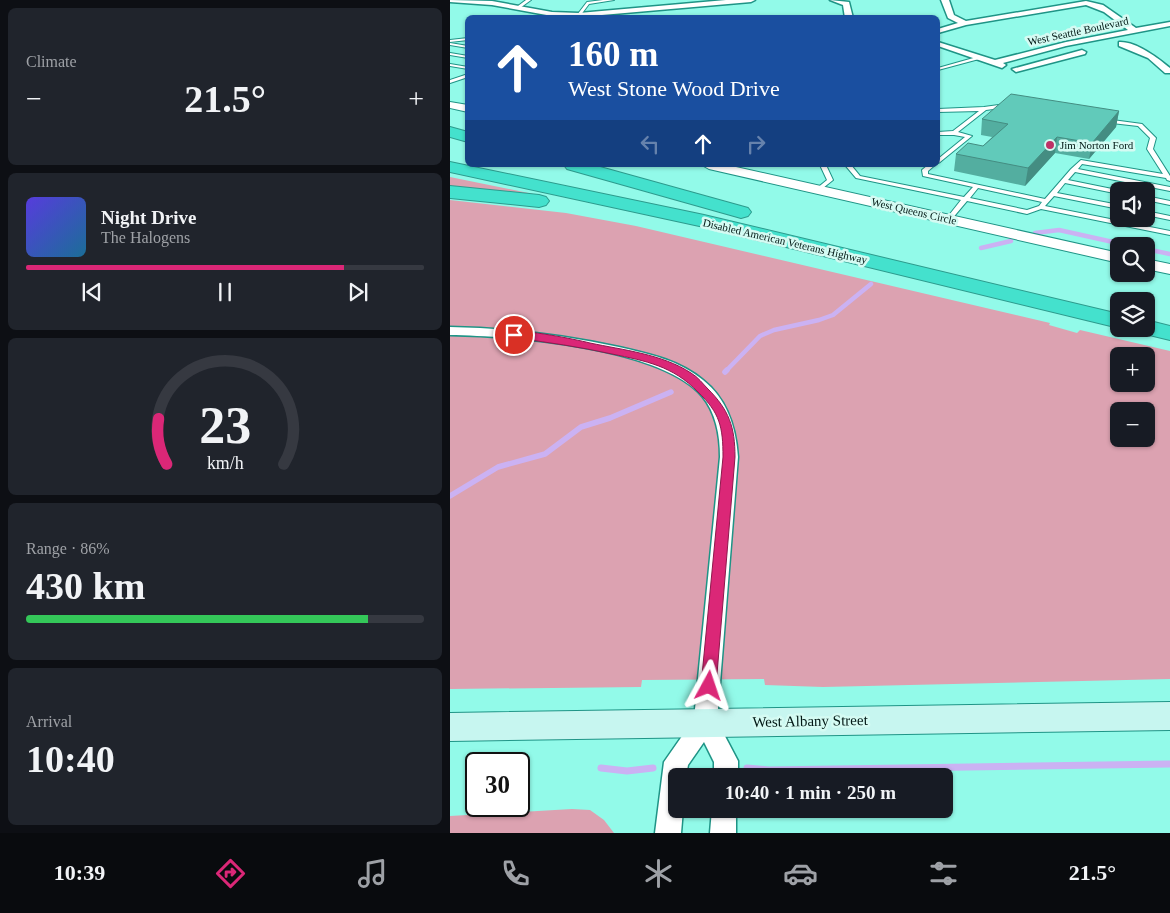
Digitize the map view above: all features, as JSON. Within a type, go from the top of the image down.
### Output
[{"type":"highway","points":[[450,132],[465,136]]},
{"type":"highway","points":[[450,157],[465,160]]},
{"type":"highway","name":"Disabled American Veterans Highway","points":[[450,167],[704,221],[1110,319]]},
{"type":"highway","name":"Disabled American Veterans Highway","points":[[501,167],[817,233],[1110,301]]},
{"type":"highway","points":[[580,167],[817,233]]},
{"type":"highway","points":[[450,192],[704,221]]},
{"type":"highway","points":[[1155,312],[1170,315]]},
{"type":"highway","points":[[1155,330],[1170,333]]},
{"type":"main road","name":"West Albany Street","points":[[450,727],[1170,716]]},
{"type":"street","points":[[451,0],[492,3],[552,14],[579,15]]},
{"type":"street","points":[[606,15],[700,2],[751,0]]},
{"type":"street","points":[[834,0],[843,2],[846,5],[848,15]]},
{"type":"street","points":[[945,0],[951,16],[965,23]]},
{"type":"street","points":[[940,30],[965,23],[1086,3],[1104,7],[1126,26],[1136,31]]},
{"type":"street","points":[[656,9],[660,15]]},
{"type":"street","name":"West Seattle Boulevard","points":[[992,63],[1058,46],[1170,24]]},
{"type":"street","name":"West Seattle Boulevard","points":[[1142,40],[1118,45],[1151,56],[1168,71]]},
{"type":"street","points":[[940,45],[1031,74]]},
{"type":"street","name":"West Seattle Boulevard","points":[[1016,69],[1090,50]]},
{"type":"street","points":[[450,105],[465,108]]},
{"type":"street","name":"West Queens Circle","points":[[718,167],[1110,256]]},
{"type":"street","points":[[1155,266],[1170,269]]},
{"type":"street","points":[[450,331],[524,335],[572,342],[652,360],[676,368],[690,376],[718,405],[725,420],[729,438],[729,457],[705,722],[676,762],[668,833]]},
{"type":"street","points":[[705,722],[726,761],[726,768]]},
{"type":"street","points":[[723,833],[724,818]]},
{"type":"lane","points":[[519,7],[529,0]]},
{"type":"lane","points":[[579,15],[588,3],[612,0]]},
{"type":"lane","points":[[450,43],[465,40]]},
{"type":"lane","points":[[450,43],[465,47]]},
{"type":"lane","points":[[450,54],[465,57]]},
{"type":"lane","points":[[940,68],[977,58]]},
{"type":"lane","points":[[450,65],[465,68]]},
{"type":"lane","points":[[450,82],[465,76]]},
{"type":"lane","points":[[940,110],[984,109],[1010,105]]},
{"type":"lane","points":[[954,133],[984,109]]},
{"type":"lane","points":[[1101,120],[1140,125],[1153,138],[1150,149],[1169,179]]},
{"type":"lane","points":[[940,133],[969,136],[940,159]]},
{"type":"lane","points":[[850,167],[858,177],[1027,212],[1043,204],[1081,162],[1169,179]]},
{"type":"lane","points":[[818,190],[830,180],[824,167]]},
{"type":"lane","points":[[929,167],[925,170],[925,175],[1043,204],[1170,232]]},
{"type":"lane","points":[[1073,170],[1170,189]]},
{"type":"lane","points":[[1063,181],[1110,190]]},
{"type":"lane","points":[[949,219],[976,187]]},
{"type":"lane","points":[[1052,194],[1110,205]]},
{"type":"lane","points":[[1155,200],[1170,202]]},
{"type":"lane","points":[[1155,215],[1170,218]]},
{"type":"shaded area","points":[[450,177],[543,196],[538,198],[450,190]]},
{"type":"shaded area","points":[[450,200],[566,213],[636,226],[1050,323],[1049,325],[1077,333],[1080,330],[1153,347],[1110,347],[1110,392],[1155,392],[1155,348],[1170,351],[1170,679],[823,687],[765,685],[764,679],[642,680],[641,687],[450,689]]},
{"type":"shaded area","points":[[590,810],[604,820],[614,833],[450,833],[450,816],[530,817],[530,811]]},
{"type":"building","points":[[1011,94],[1119,111],[1092,143],[1057,137],[1028,168],[956,154],[968,143],[983,146],[1008,124],[982,119]]},
{"type":"waterway","points":[[1035,233],[1059,230],[1110,241]]},
{"type":"waterway","points":[[981,248],[1011,241]]},
{"type":"waterway","points":[[1155,251],[1170,254]]},
{"type":"waterway","points":[[727,370],[725,372],[760,336],[774,330],[833,315],[871,284]]},
{"type":"waterway","points":[[450,496],[498,467],[545,454],[581,427],[610,418],[671,392]]},
{"type":"waterway","points":[[903,768],[1170,764]]},
{"type":"waterway","points":[[601,768],[627,771],[653,768]]},
{"type":"place","name":"Jim Norton Ford","points":[[1050,145]]},
{"type":"route","points":[[514,335],[572,342],[617,351],[676,368],[690,376],[718,405],[725,420],[729,438],[729,457],[709,686]]}]
